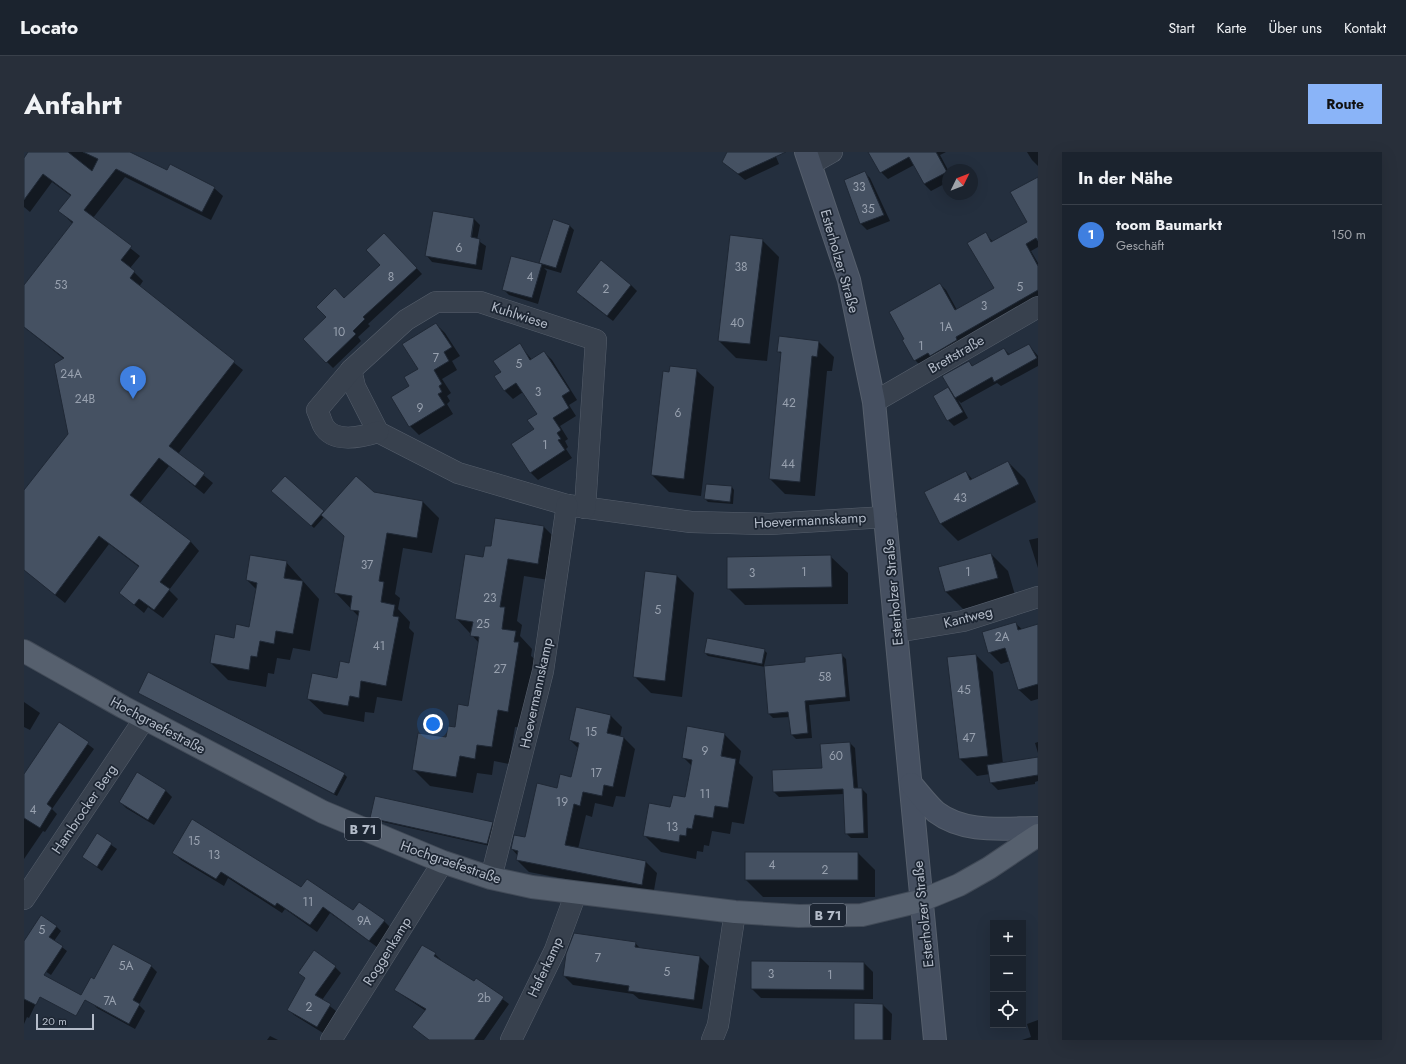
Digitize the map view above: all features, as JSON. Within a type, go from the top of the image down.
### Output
[{"type":"main road","name":"Hochgraefestraße","points":[[24,651],[145,718],[323,812],[443,862],[491,878],[532,887],[576,893],[735,912],[799,916],[862,915],[920,901]]},
{"type":"main road","name":"B 71","points":[[920,901],[959,885],[989,868],[1038,835]]},
{"type":"street","points":[[809,158],[832,152]]},
{"type":"street","name":"Esterholzer Straße","points":[[809,158],[849,280],[874,402],[911,784],[920,901],[935,1040]]},
{"type":"street","name":"Kuhlwiese","points":[[378,432],[356,438],[336,436],[324,426],[318,410],[351,370],[406,320],[436,302],[480,302],[596,340],[576,507]]},
{"type":"street","name":"Brettstraße","points":[[874,402],[1038,307]]},
{"type":"street","points":[[351,370],[355,387],[378,432]]},
{"type":"street","name":"Hoevermannskamp","points":[[378,432],[458,473],[576,507],[690,522],[769,524],[886,517]]},
{"type":"street","name":"Hoevermannskamp","points":[[491,878],[543,672],[576,507]]},
{"type":"street","name":"Kantweg","points":[[896,632],[963,621],[1038,597]]},
{"type":"street","name":"Hambrocker Berg","points":[[24,899],[145,718]]},
{"type":"street","points":[[911,784],[936,812],[963,825],[981,829],[1038,828]]},
{"type":"street","name":"Roggenkamp","points":[[331,1040],[443,862]]},
{"type":"street","name":"Haferkamp","points":[[511,1040],[555,950],[576,893]]},
{"type":"street","points":[[712,1040],[718,1025],[735,912]]},
{"type":"building","points":[[28,152],[68,152],[92,171],[98,159],[83,152],[130,152],[167,170],[170,164],[215,187],[202,212],[116,169],[84,210],[132,246],[121,260],[135,271],[130,278],[235,361],[169,446],[205,473],[195,486],[159,458],[130,495],[191,541],[160,582],[170,589],[154,610],[139,599],[134,605],[119,593],[139,566],[99,536],[55,595],[24,570],[24,490],[68,434],[54,364],[64,358],[24,327],[24,285],[73,222],[58,211],[71,195],[43,174],[24,200],[24,158]]},
{"type":"building","points":[[727,152],[786,152],[738,174],[722,162]]},
{"type":"building","points":[[868,152],[936,152],[943,164],[942,175],[924,184],[909,157],[880,173]]},
{"type":"building","points":[[865,171],[884,215],[860,224],[844,180]]},
{"type":"building","points":[[1038,177],[1038,241],[1036,238],[1026,244],[1038,266],[1038,290],[956,337],[957,340],[930,356],[928,353],[914,361],[889,312],[940,283],[955,310],[994,288],[967,243],[986,232],[991,242],[1027,222],[1010,192]]},
{"type":"building","points":[[433,211],[474,218],[471,237],[480,239],[476,265],[425,256]]},
{"type":"building","points":[[553,219],[570,225],[556,268],[539,263]]},
{"type":"building","points":[[384,233],[417,268],[363,317],[365,319],[353,331],[356,334],[326,363],[303,339],[326,317],[316,307],[335,288],[344,298],[380,265],[366,250]]},
{"type":"building","points":[[730,235],[763,239],[750,344],[718,341]]},
{"type":"building","points":[[511,256],[542,264],[532,298],[502,290]]},
{"type":"building","points":[[601,260],[631,285],[607,316],[576,292]]},
{"type":"building","points":[[436,323],[452,347],[444,352],[449,361],[434,370],[442,384],[439,386],[442,392],[438,394],[445,405],[409,427],[391,397],[409,386],[404,377],[418,369],[402,344]]},
{"type":"building","points":[[779,336],[819,341],[817,357],[812,356],[800,482],[769,479],[781,352],[777,352]]},
{"type":"building","points":[[520,343],[530,360],[544,351],[570,391],[562,396],[569,408],[553,418],[561,430],[557,433],[561,439],[558,440],[565,450],[530,473],[511,444],[534,429],[527,420],[537,414],[516,383],[504,391],[494,376],[501,372],[493,361]]},
{"type":"building","points":[[1029,344],[1037,358],[994,382],[992,377],[955,398],[942,376],[969,361],[972,366],[1004,348],[1008,355]]},
{"type":"building","points":[[670,366],[697,369],[684,479],[651,475],[663,371],[669,372]]},
{"type":"building","points":[[948,387],[963,412],[947,421],[933,396]]},
{"type":"building","points":[[1008,461],[1019,484],[940,524],[924,492],[966,471],[970,480]]},
{"type":"building","points":[[285,476],[324,511],[311,526],[271,491]]},
{"type":"building","points":[[356,476],[374,492],[423,501],[417,538],[387,533],[379,581],[384,582],[381,602],[395,605],[393,616],[399,617],[386,686],[361,681],[359,698],[350,696],[348,706],[307,699],[312,673],[337,678],[340,661],[349,663],[359,611],[350,610],[352,596],[334,593],[344,536],[321,515]]},
{"type":"building","points":[[706,484],[732,486],[730,502],[704,499]]},
{"type":"building","points":[[495,518],[544,526],[538,564],[508,559],[500,607],[505,607],[502,629],[516,631],[514,642],[519,642],[508,712],[498,710],[492,747],[477,745],[475,759],[460,756],[456,777],[412,770],[418,733],[446,737],[448,726],[455,727],[458,704],[468,706],[479,637],[470,636],[473,622],[455,619],[465,554],[483,557],[485,546],[491,546]]},
{"type":"building","points":[[991,553],[998,578],[945,592],[938,567]]},
{"type":"building","points":[[250,555],[287,561],[284,578],[303,581],[293,634],[276,631],[274,644],[260,641],[257,657],[251,656],[249,670],[210,663],[215,634],[234,638],[236,624],[249,627],[257,583],[246,580]]},
{"type":"building","points":[[831,555],[832,587],[727,589],[727,557]]},
{"type":"building","points":[[645,571],[677,575],[665,681],[633,677]]},
{"type":"building","points":[[1016,622],[1018,630],[1038,624],[1038,684],[1018,690],[1005,648],[988,653],[982,632]]},
{"type":"building","points":[[707,638],[765,649],[762,664],[704,653]]},
{"type":"building","points":[[842,653],[846,697],[805,701],[808,733],[791,735],[788,712],[768,714],[764,666],[805,662],[805,657]]},
{"type":"building","points":[[976,654],[988,756],[959,759],[947,657]]},
{"type":"building","points":[[148,672],[345,773],[334,794],[138,693]]},
{"type":"building","points":[[576,707],[611,715],[607,733],[624,737],[613,787],[604,785],[602,796],[583,792],[580,806],[574,804],[565,845],[646,861],[642,885],[516,860],[518,851],[511,849],[514,835],[525,837],[537,783],[557,788],[560,774],[571,777],[579,743],[569,740]]},
{"type":"building","points":[[59,722],[89,742],[47,804],[52,808],[40,828],[24,818],[24,774]]},
{"type":"building","points":[[687,726],[725,733],[721,756],[736,759],[728,808],[715,806],[713,818],[695,815],[692,829],[687,828],[686,836],[680,835],[679,842],[643,836],[649,803],[670,807],[673,795],[685,797],[692,760],[682,758]]},
{"type":"building","points":[[850,742],[854,788],[862,788],[864,833],[845,834],[843,789],[773,792],[772,770],[822,768],[820,744]]},
{"type":"building","points":[[1038,757],[1038,775],[990,783],[987,765]]},
{"type":"building","points":[[137,772],[166,790],[148,820],[119,802]]},
{"type":"building","points":[[375,796],[493,822],[487,844],[370,818]]},
{"type":"building","points":[[192,819],[301,887],[307,879],[353,910],[359,902],[385,920],[369,941],[323,907],[310,925],[277,903],[275,906],[221,872],[216,879],[172,853]]},
{"type":"building","points":[[97,833],[112,843],[97,867],[82,857]]},
{"type":"building","points":[[745,852],[858,852],[858,880],[745,880]]},
{"type":"building","points":[[41,915],[57,926],[49,937],[63,946],[44,975],[81,995],[91,977],[94,979],[113,944],[152,965],[133,1000],[140,1004],[129,1024],[85,1000],[76,1016],[40,997],[36,1005],[24,999],[24,941]]},
{"type":"building","points":[[574,933],[636,942],[635,947],[700,956],[694,1000],[628,991],[629,986],[563,976],[566,954]]},
{"type":"building","points":[[422,945],[436,953],[434,956],[474,981],[476,978],[504,997],[474,1040],[429,1040],[412,1027],[426,1009],[394,990]]},
{"type":"building","points":[[314,950],[336,966],[315,995],[331,1004],[317,1027],[287,1010],[305,978],[298,973]]},
{"type":"building","points":[[751,961],[864,962],[864,990],[751,989]]},
{"type":"building","points":[[854,1003],[883,1004],[883,1040],[854,1040]]},
{"type":"place","name":"toom Baumarkt","points":[[133,399]]}]
